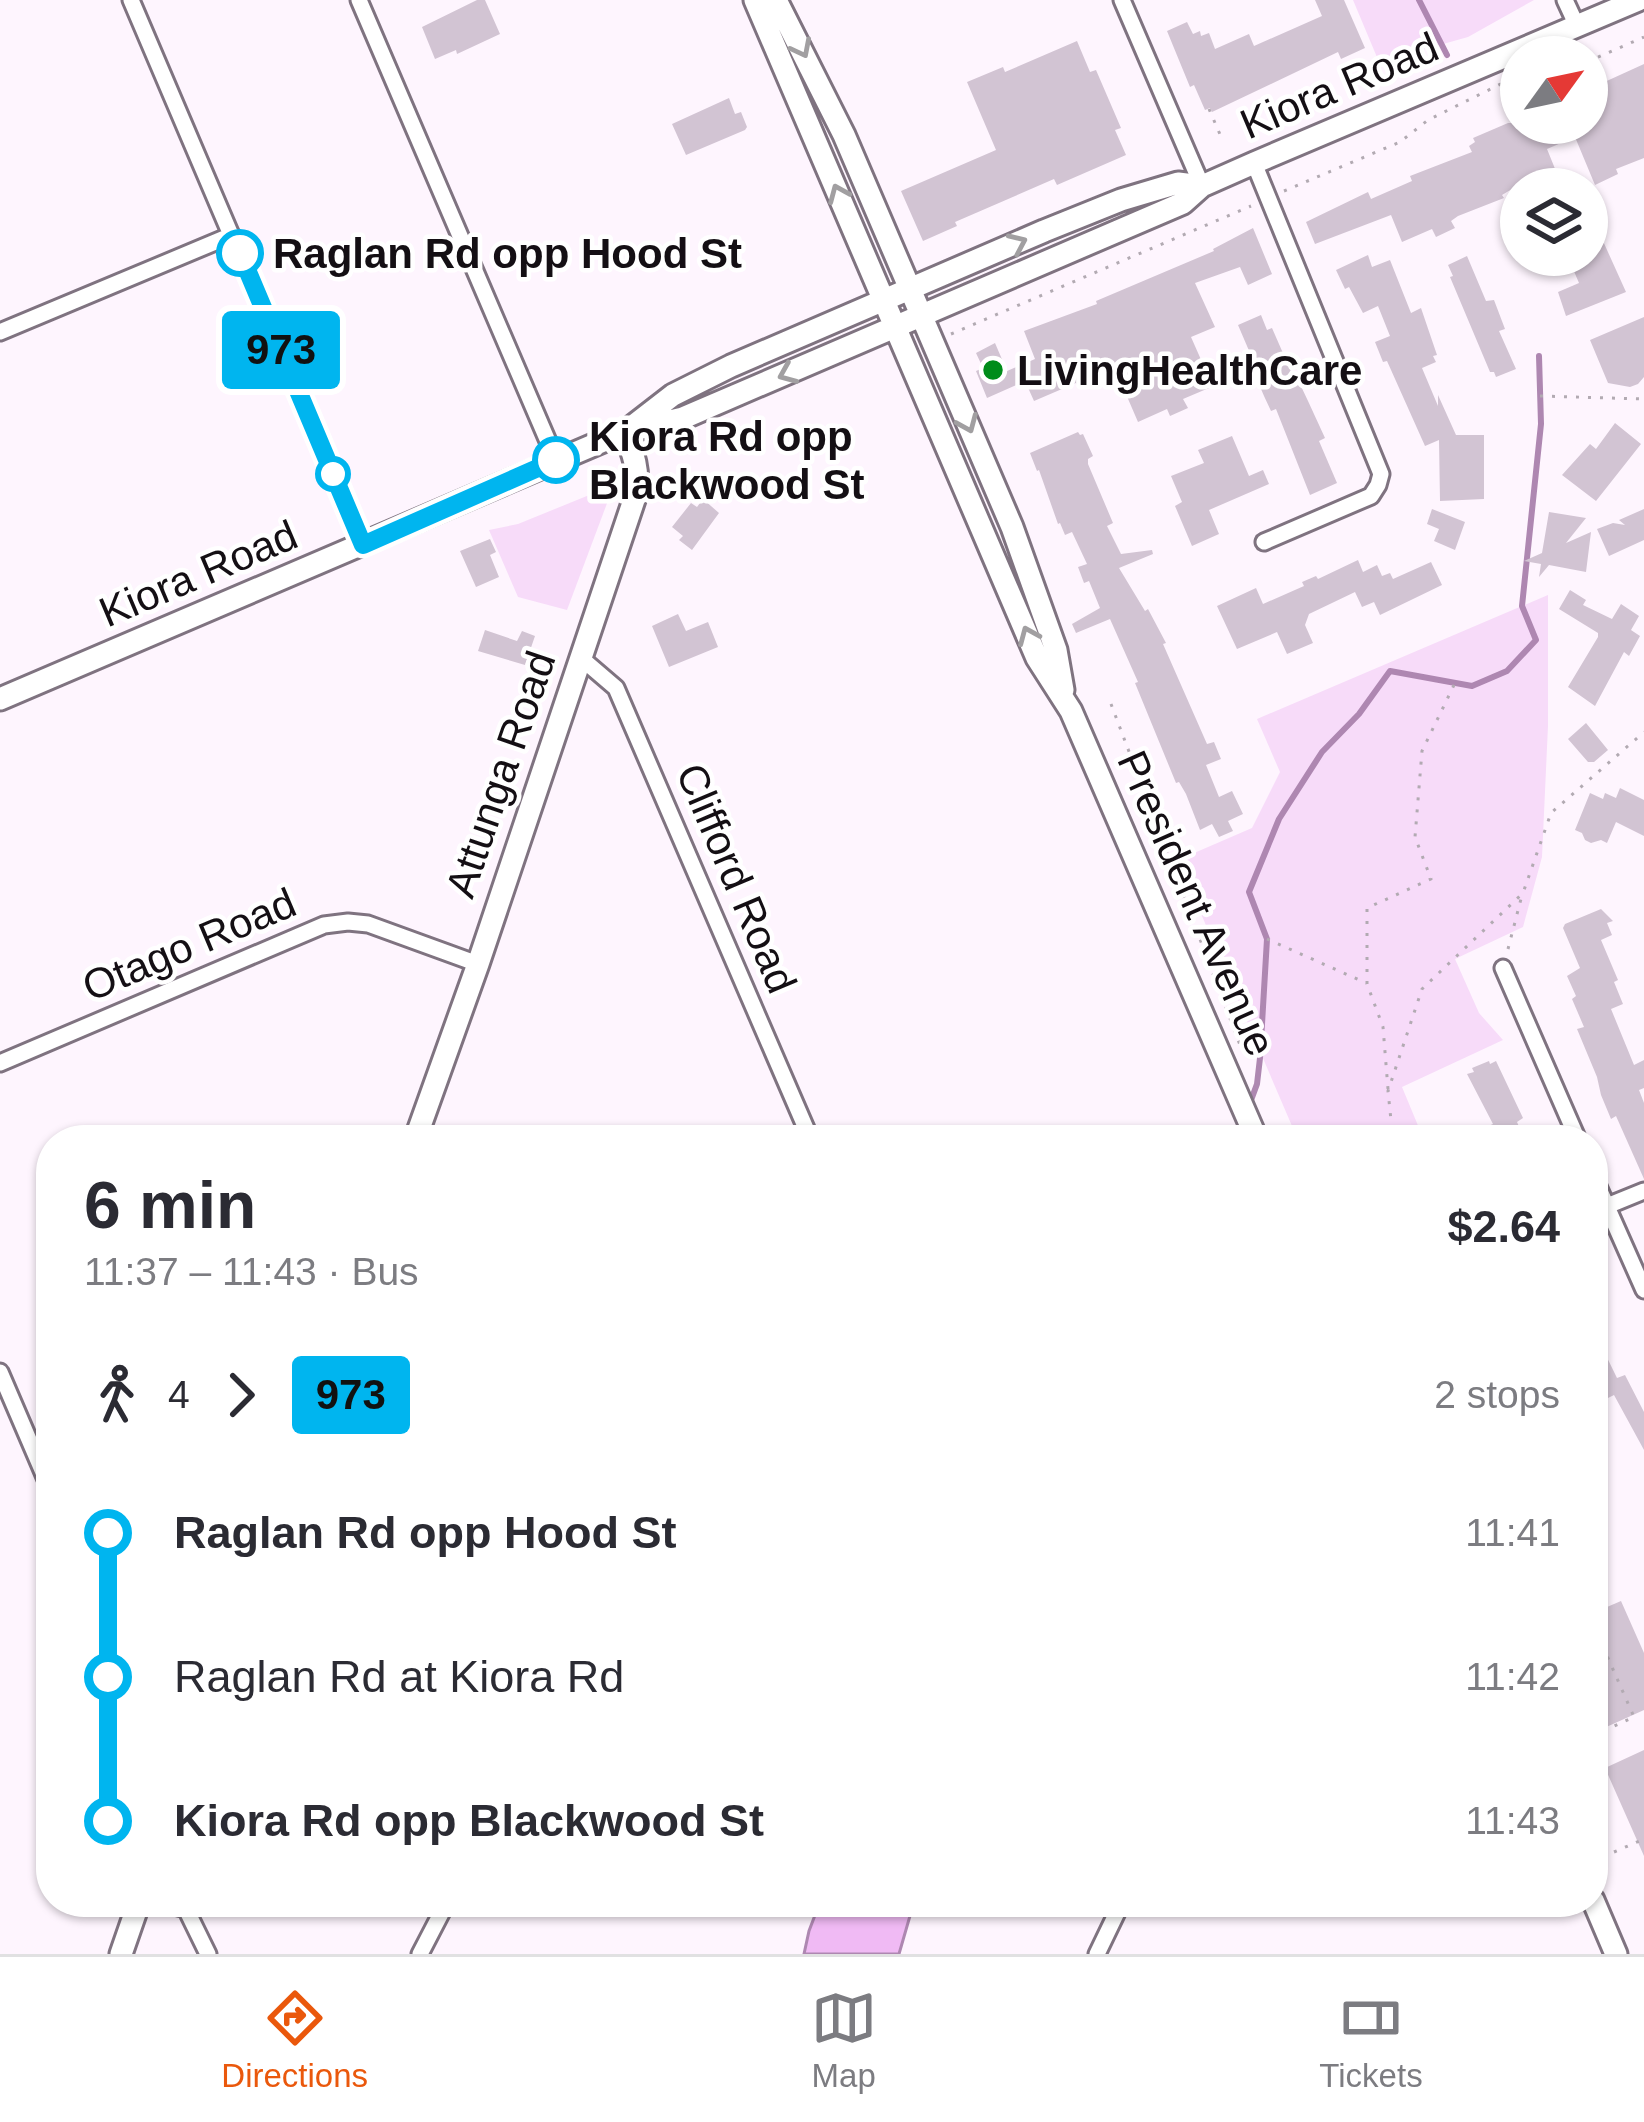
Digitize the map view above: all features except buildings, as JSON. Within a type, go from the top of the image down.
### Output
[{"type":"street","points":[[131,0],[363,545]]},
{"type":"street","points":[[359,0],[556,460]]},
{"type":"street","name":"President Avenue","points":[[755,0],[1037,658],[1064,697],[1252,1125]]},
{"type":"street","name":"President Avenue","points":[[776,0],[827,98],[1012,527],[1056,650],[1064,697]]},
{"type":"street","points":[[1122,0],[1202,186]]},
{"type":"street","points":[[1565,0],[1577,26]]},
{"type":"street","name":"Kiora Road","points":[[0,700],[556,460],[624,432],[683,418],[895,328],[1183,203],[1202,186],[1254,163],[1638,0]]},
{"type":"street","points":[[1254,163],[1381,474],[1371,496],[1264,542]]},
{"type":"street","name":"Kiora Road","points":[[624,432],[692,385],[883,301],[1121,200],[1178,183],[1202,186]]},
{"type":"street","points":[[0,332],[232,235]]},
{"type":"street","name":"Attunga Road","points":[[420,1125],[636,494],[635,458],[624,432]]},
{"type":"street","name":"Clifford Road","points":[[581,658],[616,688],[805,1125]]},
{"type":"street","name":"Otago Road","points":[[0,1063],[323,925],[368,924],[478,964]]},
{"type":"street","points":[[1503,968],[1571,1125]]},
{"type":"street","points":[[1608,1206],[1644,1191]]},
{"type":"street","points":[[1608,1208],[1644,1290]]},
{"type":"street","points":[[0,1372],[36,1456]]},
{"type":"street","points":[[122,1954],[134,1917]]},
{"type":"street","points":[[190,1917],[208,1954]]},
{"type":"street","points":[[420,1954],[439,1917]]},
{"type":"street","points":[[1097,1954],[1115,1917]]},
{"type":"street","points":[[1600,1917],[1616,1954]]},
{"type":"path","points":[[1608,53],[1644,37]]},
{"type":"path","points":[[1277,194],[1400,142],[1428,120],[1500,84]]},
{"type":"path","points":[[1208,109],[1222,140]]},
{"type":"path","points":[[950,335],[1260,202]]},
{"type":"path","points":[[1540,396],[1644,399]]},
{"type":"path","points":[[1392,1125],[1383,1027],[1367,984],[1367,908],[1431,879],[1415,837],[1422,751],[1455,683]]},
{"type":"path","points":[[1112,704],[1240,1042],[1240,1054]]},
{"type":"path","points":[[1503,968],[1551,813],[1644,732]]},
{"type":"path","points":[[1388,1090],[1423,989],[1523,893]]},
{"type":"path","points":[[1267,939],[1367,984]]},
{"type":"path","points":[[1608,1658],[1634,1718],[1608,1729]]},
{"type":"path","points":[[1614,1852],[1644,1839]]},
{"type":"shaded area","points":[[1353,0],[1534,0],[1468,37],[1379,62]]},
{"type":"shaded area","points":[[609,487],[612,490],[567,610],[518,597],[489,530],[518,524]]},
{"type":"shaded area","points":[[1548,595],[1542,857],[1523,927],[1455,959],[1479,1013],[1503,1040],[1402,1087],[1418,1125],[1292,1125],[1178,860],[1252,828],[1280,772],[1257,719]]},
{"type":"shaded area","points":[[814,1917],[910,1917],[899,1954],[804,1954]]},
{"type":"waterway","points":[[1419,0],[1447,55]]},
{"type":"waterway","points":[[1250,1103],[1260,1058],[1267,939],[1249,892],[1279,819],[1322,752],[1359,714],[1390,671],[1472,686],[1507,671],[1536,640],[1522,606],[1541,424],[1539,356]]},
{"type":"bus line","name":"973","points":[[240,253],[363,545],[556,460]]},
{"type":"place","name":"Raglan Rd opp Hood St","points":[[240,253]]},
{"type":"place","name":"LivingHealthCare","points":[[993,370]]},
{"type":"place","name":"Kiora Rd opp Blackwood St","points":[[556,460]]}]
